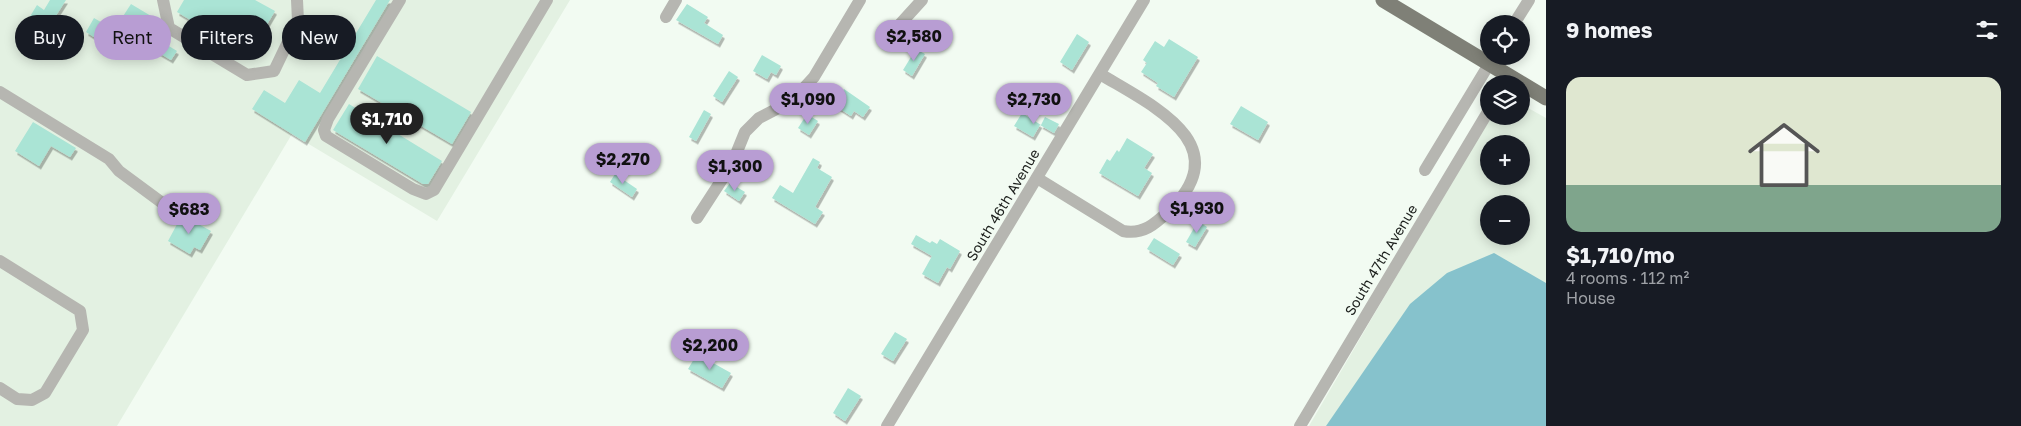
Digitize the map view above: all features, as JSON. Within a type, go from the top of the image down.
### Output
[{"type":"main road","points":[[1383,0],[1480,53]]},
{"type":"main road","points":[[1530,91],[1546,98]]},
{"type":"street","points":[[164,0],[169,28],[247,75],[274,71],[298,21],[297,0]]},
{"type":"street","points":[[400,0],[328,119],[324,130],[326,136],[413,189],[426,194],[434,190],[479,118],[547,0]]},
{"type":"street","points":[[666,17],[676,0]]},
{"type":"street","points":[[697,218],[732,164],[745,132],[759,118],[792,101],[814,77],[860,0]]},
{"type":"street","points":[[892,33],[922,0]]},
{"type":"street","name":"South 46th Avenue","points":[[888,426],[1144,0]]},
{"type":"street","points":[[1520,15],[1529,0]]},
{"type":"street","points":[[1425,170],[1489,65]]},
{"type":"street","points":[[1037,178],[1122,231],[1135,233],[1154,225],[1177,203],[1194,178],[1195,154],[1187,135],[1166,114],[1100,74]]},
{"type":"street","points":[[0,92],[109,159],[119,171],[161,202]]},
{"type":"street","name":"South 47th Avenue","points":[[1300,426],[1480,125]]},
{"type":"street","points":[[0,261],[80,311],[84,330],[45,393],[32,400],[17,398],[0,388]]},
{"type":"shaded area","points":[[0,0],[570,0],[437,221],[292,134],[117,426],[0,426]]},
{"type":"shaded area","points":[[1530,109],[1546,118],[1546,426],[1309,426],[1485,125],[1530,125]]},
{"type":"water","points":[[1494,253],[1546,283],[1546,426],[1326,426],[1410,304],[1447,273]]},
{"type":"building","points":[[50,0],[66,0],[56,15],[31,15],[37,5],[44,10]]},
{"type":"building","points":[[184,0],[255,0],[275,11],[272,16],[182,15],[177,12]]},
{"type":"building","points":[[376,0],[390,0],[356,57],[356,33]]},
{"type":"building","points":[[131,4],[149,15],[124,15]]},
{"type":"building","points":[[687,4],[708,17],[704,23],[723,35],[718,44],[676,20]]},
{"type":"building","points":[[94,18],[94,37],[86,32]]},
{"type":"building","points":[[1077,34],[1089,42],[1072,70],[1060,62]]},
{"type":"building","points":[[1169,39],[1198,57],[1174,97],[1156,86],[1158,83],[1141,72],[1147,63],[1143,60],[1155,41],[1164,47]]},
{"type":"building","points":[[171,47],[177,51],[171,60]]},
{"type":"building","points":[[916,49],[925,54],[912,76],[903,70]]},
{"type":"building","points":[[762,55],[781,66],[776,75],[771,72],[767,79],[753,71]]},
{"type":"building","points":[[377,56],[471,112],[452,144],[358,89]]},
{"type":"building","points":[[340,60],[354,60],[305,142],[252,109],[264,90],[285,103],[299,80],[320,93]]},
{"type":"building","points":[[729,71],[738,77],[722,102],[713,96]]},
{"type":"building","points":[[844,89],[870,107],[863,117],[854,111],[851,116],[834,105]]},
{"type":"building","points":[[349,104],[442,161],[428,184],[423,184],[333,130]]},
{"type":"building","points":[[1241,106],[1268,122],[1258,140],[1230,124]]},
{"type":"building","points":[[704,110],[711,114],[696,141],[689,137]]},
{"type":"building","points":[[1022,113],[1041,125],[1045,117],[1059,124],[1054,133],[1040,125],[1033,137],[1014,126]]},
{"type":"building","points":[[807,114],[818,121],[809,135],[798,128]]},
{"type":"building","points":[[33,122],[76,148],[70,157],[51,146],[39,166],[15,151]]},
{"type":"building","points":[[1127,138],[1153,154],[1144,168],[1152,173],[1138,196],[1099,173],[1107,159],[1110,161],[1117,150],[1119,152]]},
{"type":"building","points":[[813,158],[820,162],[817,168],[832,177],[815,207],[823,212],[815,224],[772,198],[780,185],[793,193]]},
{"type":"building","points":[[615,174],[637,189],[632,197],[610,182]]},
{"type":"building","points":[[730,183],[745,192],[739,201],[724,191]]},
{"type":"building","points":[[182,215],[211,231],[200,250],[194,247],[190,254],[168,241]]},
{"type":"building","points":[[1198,221],[1207,227],[1195,247],[1186,242]]},
{"type":"building","points":[[916,235],[930,243],[932,241],[937,244],[940,239],[960,251],[950,269],[947,267],[938,283],[922,274],[932,256],[911,244]]},
{"type":"building","points":[[1154,238],[1180,254],[1173,265],[1147,249]]},
{"type":"building","points":[[895,332],[907,339],[893,361],[881,354]]},
{"type":"building","points":[[697,354],[731,373],[722,388],[688,369]]},
{"type":"building","points":[[848,388],[861,396],[845,421],[833,413]]}]
